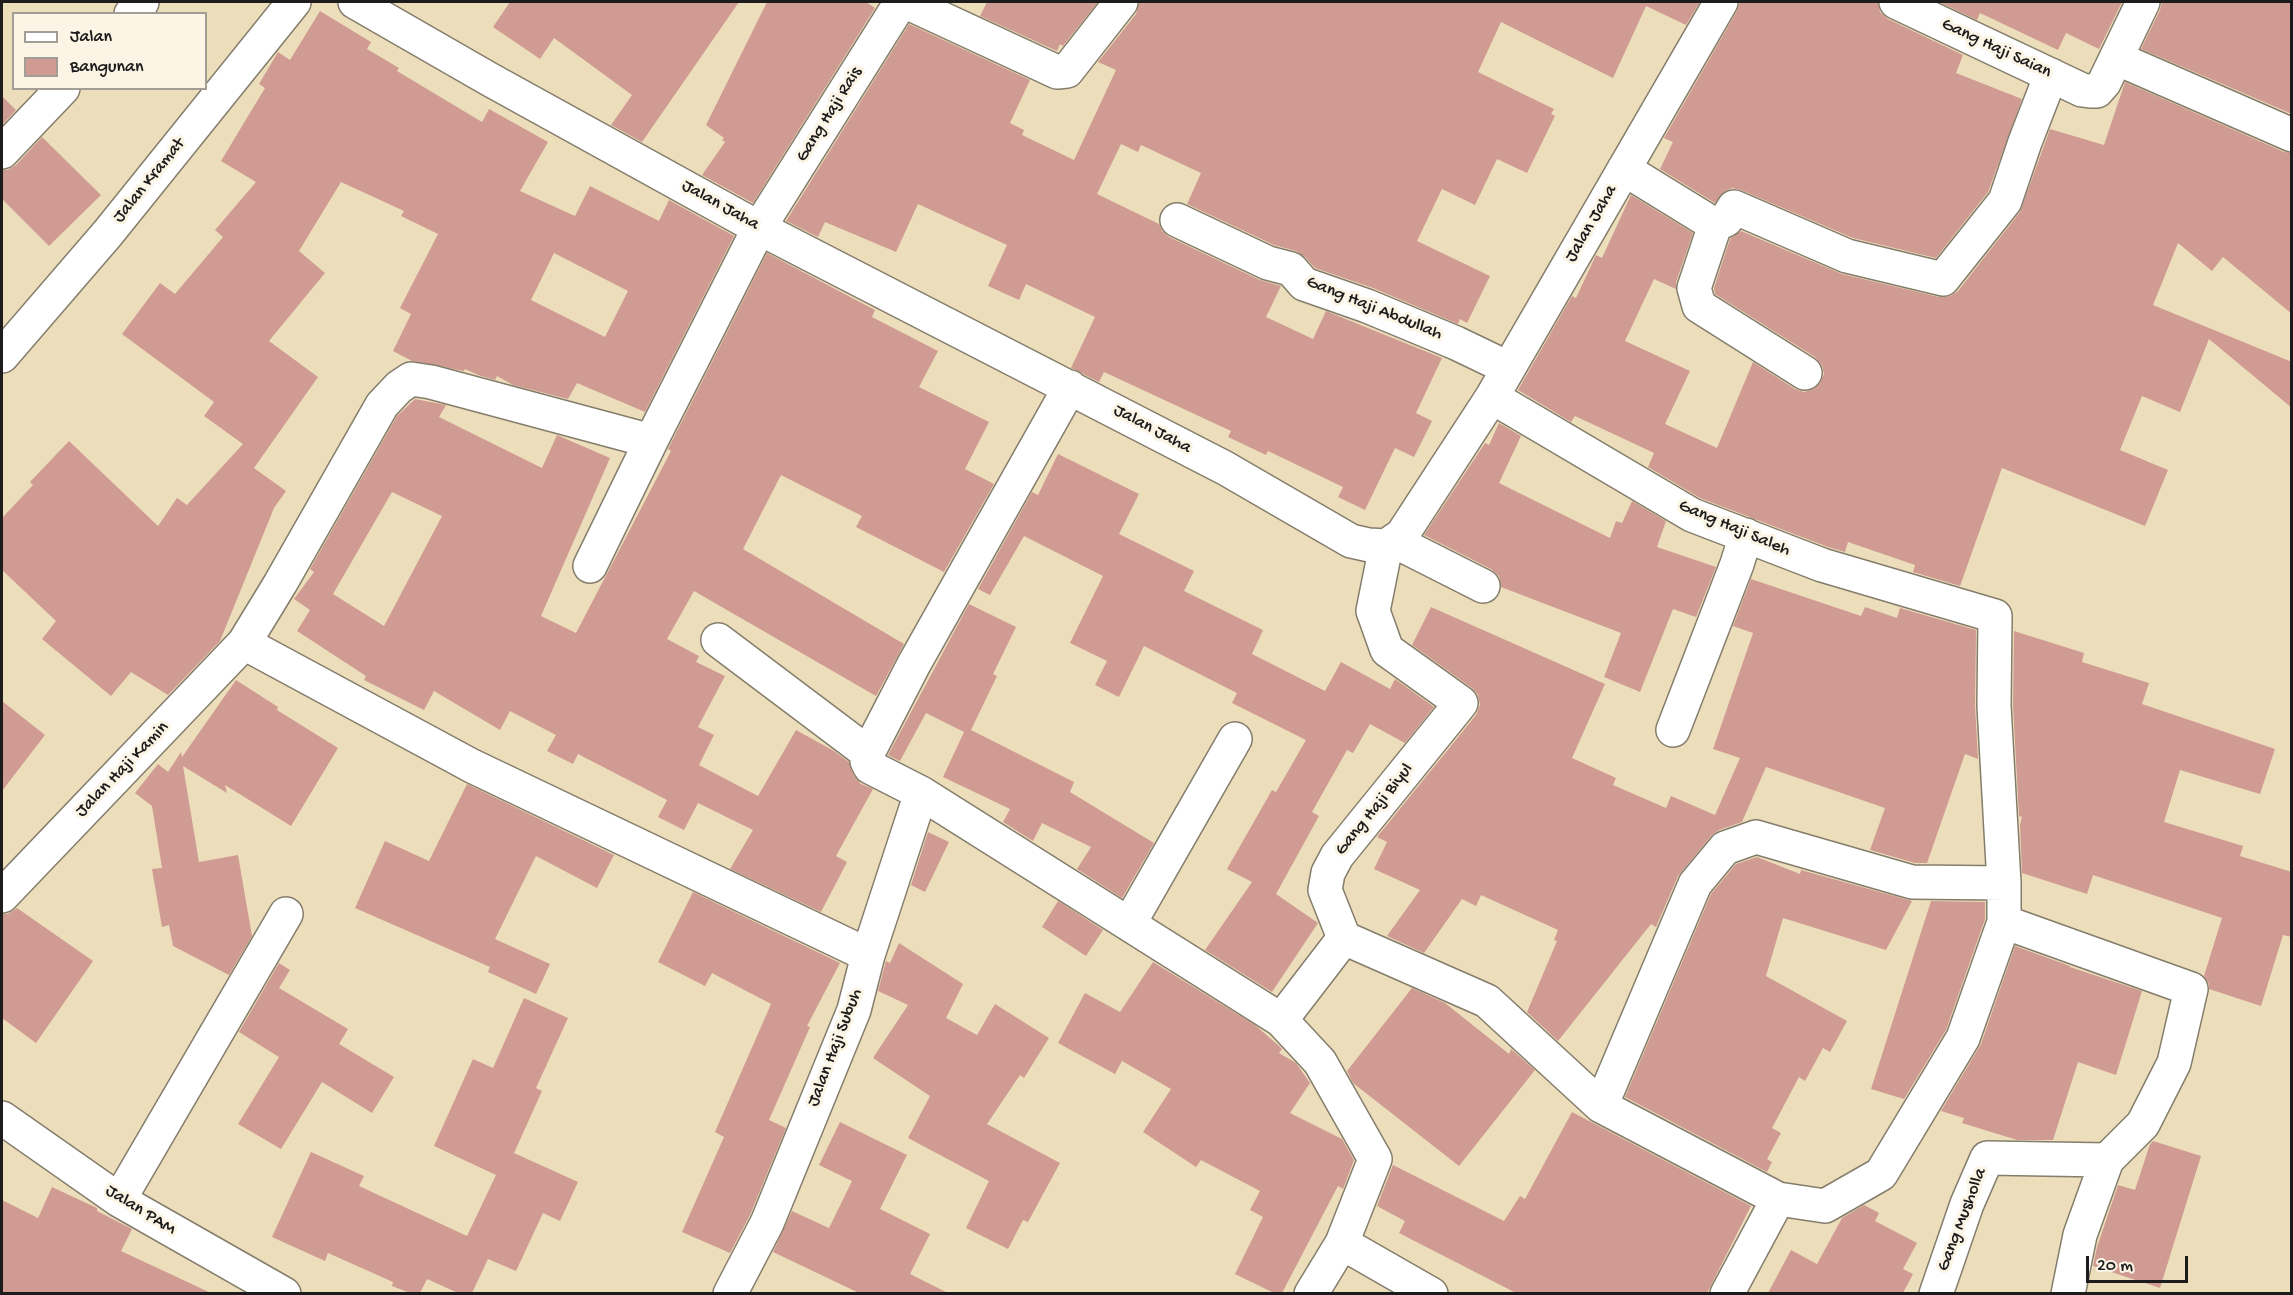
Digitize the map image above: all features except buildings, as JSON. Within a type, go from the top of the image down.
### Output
[{"type":"street","name":"Jalan Kramat","points":[[2,356],[108,233],[294,2]]},
{"type":"street","name":"Jalan Jaha","points":[[355,2],[489,80],[759,228],[1226,468],[1350,541],[1369,545],[1390,544],[1402,535],[1492,397],[1721,2]]},
{"type":"street","name":"Gang Haji Rais","points":[[590,566],[759,228],[901,2]]},
{"type":"street","points":[[906,2],[963,13],[1057,72],[1067,71],[1121,2]]},
{"type":"street","name":"Gang Haji Saian","points":[[1896,2],[2082,90],[2097,91],[2104,83],[2116,58]]},
{"type":"street","points":[[2143,2],[2116,58],[2292,135]]},
{"type":"street","points":[[1805,373],[1699,306],[1694,288],[1715,225],[1726,220],[1734,207],[1847,256],[1943,279],[2005,201],[2051,75]]},
{"type":"street","points":[[2,152],[61,90]]},
{"type":"street","points":[[1624,169],[1715,225]]},
{"type":"street","name":"Gang Haji Abdullah","points":[[1177,220],[1268,263],[1291,269],[1304,284],[1377,310],[1456,343],[1508,368]]},
{"type":"street","name":"Jalan Haji Kamin","points":[[2,896],[244,643],[382,405],[399,387],[411,379],[431,382],[651,441]]},
{"type":"street","points":[[1070,387],[914,664],[868,753],[867,761],[870,767],[921,793],[1281,1020],[1320,1062],[1375,1159],[1342,1243],[1311,1293]]},
{"type":"street","name":"Gang Haji Saleh","points":[[1492,397],[1692,515],[1822,565],[1995,616],[1994,706],[2004,883]]},
{"type":"street","points":[[1673,730],[1746,535]]},
{"type":"street","points":[[1390,544],[1483,586]]},
{"type":"street","name":"Gang Haji Biyul","points":[[1344,938],[1325,890],[1328,873],[1337,856],[1461,703],[1387,650],[1373,611],[1390,544]]},
{"type":"street","points":[[718,640],[868,753]]},
{"type":"street","points":[[244,643],[472,766],[868,955]]},
{"type":"street","points":[[1129,924],[1235,739]]},
{"type":"street","name":"Jalan Haji Subuh","points":[[730,1293],[767,1223],[854,1010],[868,955],[921,793]]},
{"type":"street","points":[[1281,1020],[1344,938],[1487,1001],[1601,1106],[1778,1199],[1825,1206],[1881,1174],[1963,1038],[2004,922],[2004,883],[1912,882],[1756,837],[1725,848],[1695,884],[1601,1106]]},
{"type":"street","points":[[119,1200],[286,914]]},
{"type":"street","points":[[2004,922],[2191,989],[2174,1063],[2143,1124],[2107,1160],[2080,1235],[2068,1293]]},
{"type":"street","name":"Jalan PAM","points":[[2,1118],[119,1200],[284,1293]]},
{"type":"street","name":"Gang Musholla","points":[[1936,1293],[1966,1204],[1988,1158],[2107,1160]]},
{"type":"street","points":[[1727,1293],[1778,1199]]},
{"type":"street","points":[[1342,1243],[1431,1293]]}]
